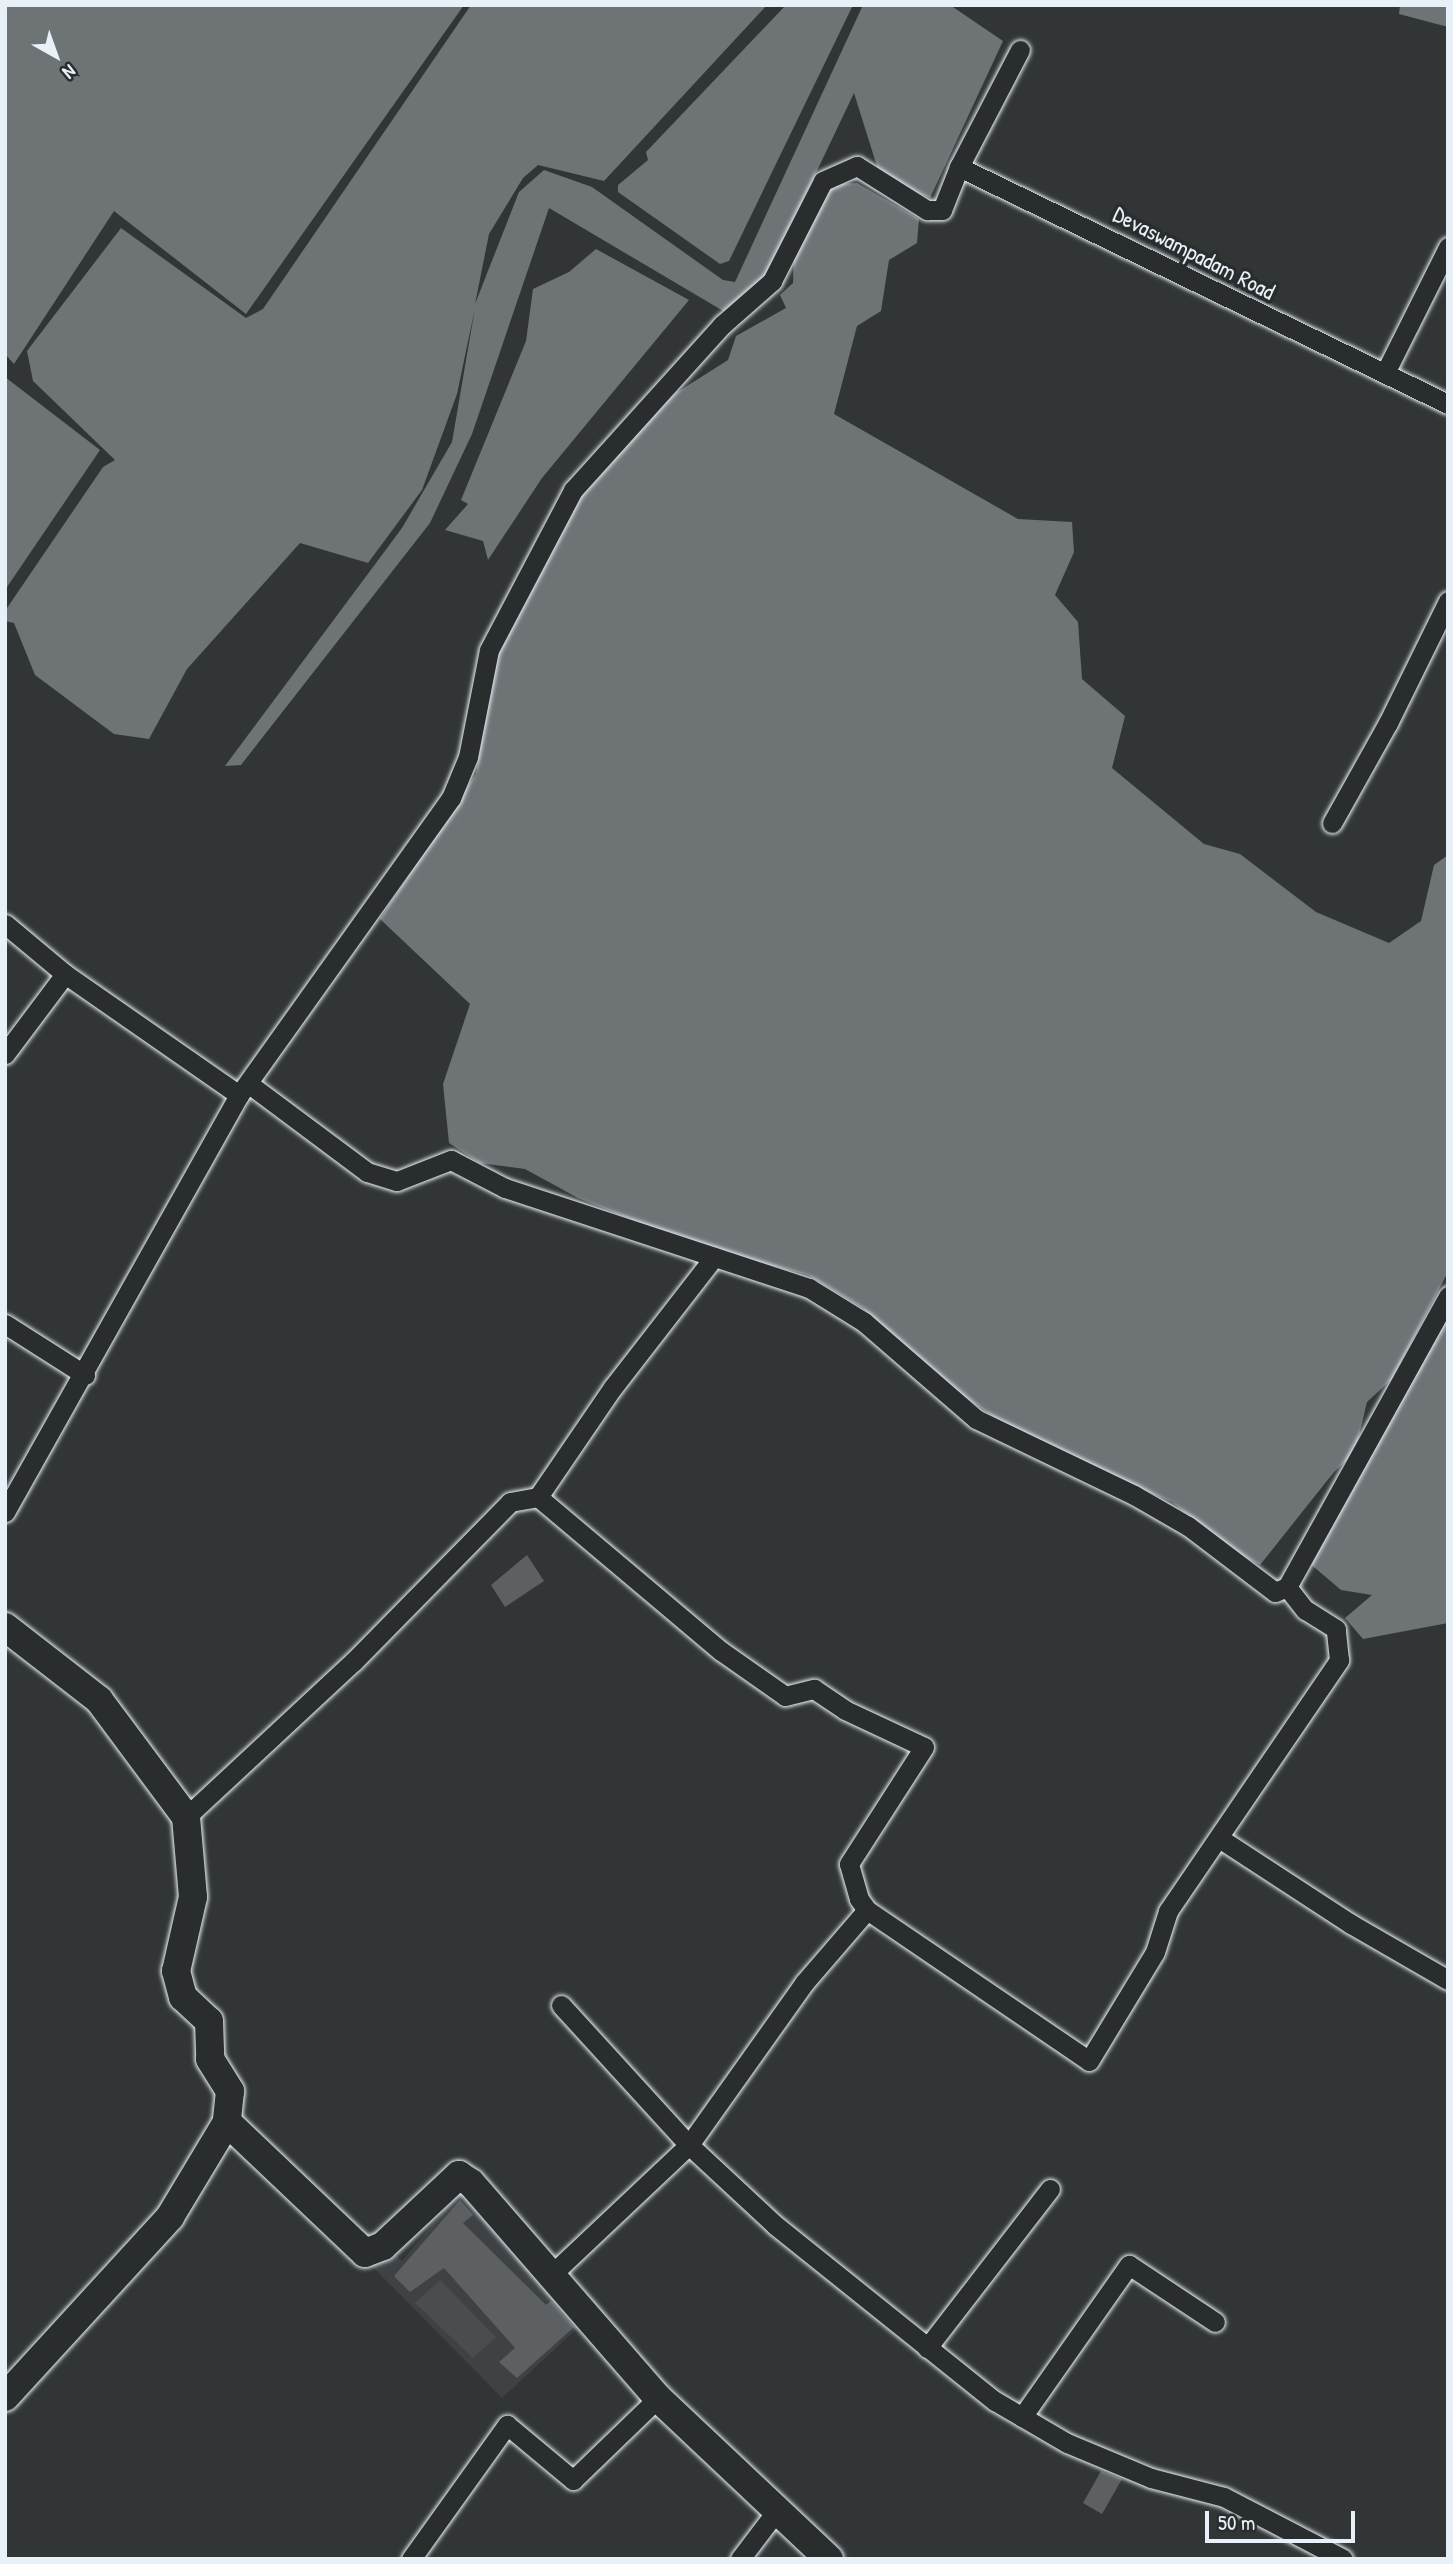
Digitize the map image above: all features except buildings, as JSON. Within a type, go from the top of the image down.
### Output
[{"type":"street","points":[[5,1512],[85,1375],[244,1089],[451,798],[467,757],[489,650],[573,490],[722,325],[772,281],[823,181],[856,166],[927,210],[942,210],[959,167],[1020,50]]},
{"type":"street","name":"Devaswampadam Road","points":[[959,167],[1136,251],[1230,302],[1386,371],[1448,404]]},
{"type":"street","points":[[1386,371],[1448,247]]},
{"type":"street","points":[[1332,822],[1388,723],[1448,601]]},
{"type":"street","points":[[5,924],[65,974],[367,1172],[397,1181],[451,1160],[505,1188],[809,1288],[864,1322],[976,1419],[1188,1526],[1275,1592],[1287,1587],[1448,1296]]},
{"type":"street","points":[[5,1054],[65,974]]},
{"type":"street","points":[[186,1817],[353,1662],[510,1502],[538,1497],[613,1388],[714,1257]]},
{"type":"street","points":[[5,1324],[85,1375]]},
{"type":"street","points":[[538,1497],[721,1651],[785,1696],[814,1689],[845,1710],[924,1747],[849,1864],[859,1899],[867,1910],[1089,2061],[1154,1952],[1168,1911],[1339,1660],[1336,1629],[1306,1610],[1287,1587]]},
{"type":"street","points":[[5,1627],[99,1700],[186,1817],[193,1897],[176,1971],[183,1997],[209,2021],[210,2059],[230,2091],[227,2122],[161,2229],[5,2397]]},
{"type":"street","points":[[1219,1838],[1351,1924],[1448,1980]]},
{"type":"street","points":[[551,2276],[689,2145],[804,1983],[867,1910]]},
{"type":"street","points":[[561,2005],[689,2145],[775,2225],[927,2348],[1022,2417],[1067,2443],[1151,2478],[1224,2497],[1343,2559]]},
{"type":"street","points":[[227,2122],[365,2253],[383,2246],[459,2175],[471,2183],[659,2398],[829,2559]]},
{"type":"street","points":[[927,2348],[1049,2189]]},
{"type":"street","points":[[1022,2417],[1129,2265],[1215,2322]]},
{"type":"street","points":[[411,2559],[507,2425],[573,2480],[659,2398]]},
{"type":"street","points":[[740,2559],[778,2509]]},
{"type":"shaded area","points":[[5,5],[464,5],[246,314],[114,211],[14,364],[5,354]]},
{"type":"shaded area","points":[[471,5],[767,5],[604,181],[538,165],[523,178],[489,234],[475,304],[519,192],[544,170],[592,187],[723,280],[735,282],[863,5],[950,5],[1003,41],[930,198],[880,176],[854,93],[766,278],[725,312],[549,208],[472,434],[430,523],[241,765],[225,766],[402,528],[452,442],[475,308],[457,394],[422,490],[368,563],[300,543],[187,669],[149,739],[114,734],[35,675],[14,623],[5,621],[5,611],[103,467],[115,460],[33,381],[27,351],[121,228],[246,318],[263,309]]},
{"type":"shaded area","points":[[786,5],[853,5],[729,261],[720,264],[618,192],[618,185],[648,160],[646,152]]},
{"type":"shaded area","points":[[1400,5],[1448,5],[1448,27],[1399,14]]},
{"type":"shaded area","points":[[857,183],[919,219],[917,243],[889,260],[881,311],[857,326],[834,414],[1018,519],[1072,522],[1074,552],[1055,595],[1078,622],[1082,679],[1125,716],[1112,768],[1204,844],[1240,854],[1316,912],[1389,943],[1421,921],[1434,865],[1448,855],[1448,1272],[1392,1379],[1367,1402],[1355,1453],[1334,1472],[1260,1565],[1227,1547],[1172,1502],[1029,1441],[952,1388],[863,1308],[808,1275],[701,1247],[578,1198],[525,1169],[480,1163],[449,1143],[443,1084],[470,1004],[380,919],[476,774],[498,641],[580,485],[668,398],[728,360],[736,336],[786,308],[780,295],[793,283],[794,246],[827,191],[838,184]]},
{"type":"shaded area","points":[[596,249],[689,300],[542,478],[488,560],[483,541],[445,530],[468,504],[461,500],[526,341],[533,289],[569,272]]},
{"type":"shaded area","points":[[5,377],[100,450],[5,590]]},
{"type":"shaded area","points":[[1448,1316],[1448,1623],[1363,1639],[1345,1618],[1372,1595],[1341,1590],[1308,1562]]},
{"type":"shaded area","points":[[462,2189],[586,2320],[502,2398],[372,2266],[390,2249],[402,2261]]},
{"type":"shaded area","points":[[440,2280],[496,2337],[473,2358],[415,2303]]}]
